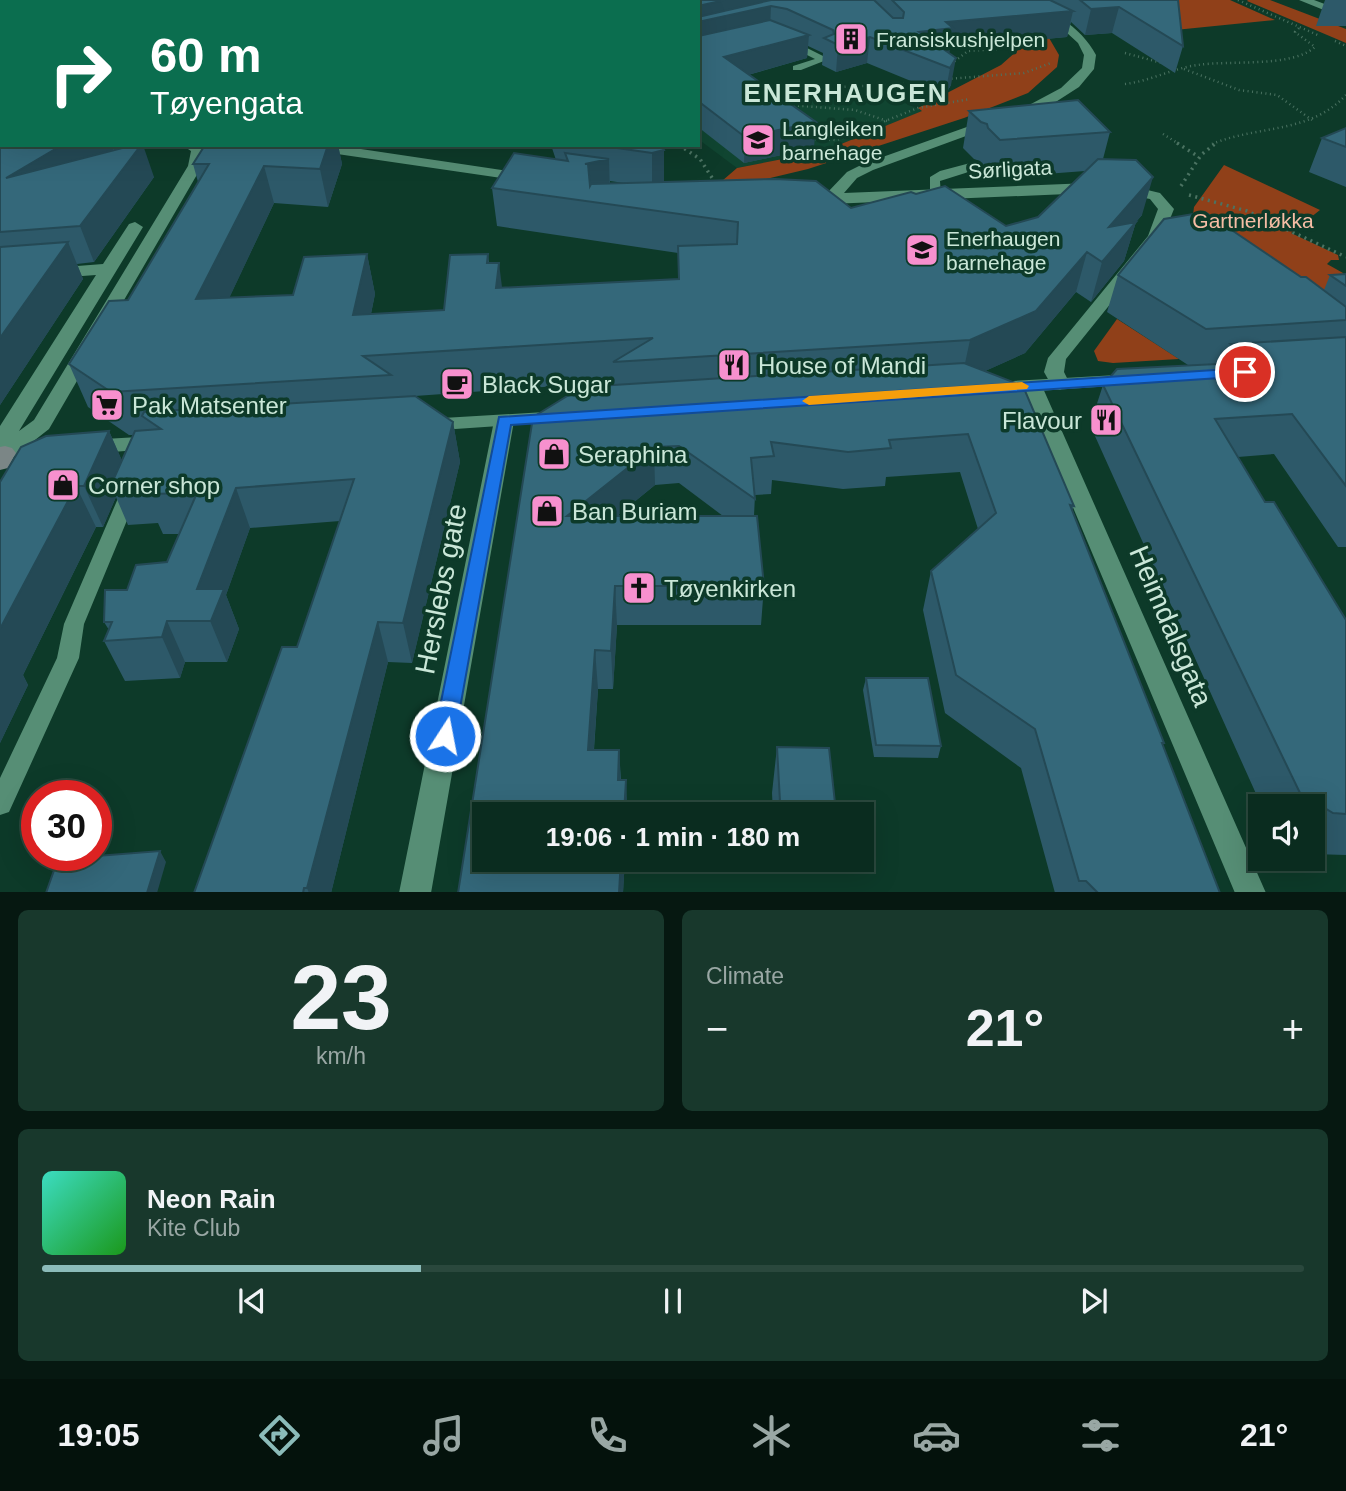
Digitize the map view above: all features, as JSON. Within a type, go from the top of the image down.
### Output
[{"type":"street","points":[[830,198],[852,175],[868,167],[1047,102],[1078,83],[1090,62],[1088,49],[1080,38],[1053,18],[1006,0]]},
{"type":"street","points":[[1304,0],[1346,16]]},
{"type":"street","points":[[68,153],[123,147]]},
{"type":"street","points":[[2,456],[43,424],[195,166],[194,147]]},
{"type":"street","points":[[317,147],[541,180]]},
{"type":"street","name":"Sørligata","points":[[803,199],[1114,187],[1155,196],[1166,209],[1155,238],[1057,358],[1054,372],[1060,384]]},
{"type":"street","points":[[2,456],[10,426],[135,227]]},
{"type":"street","points":[[0,277],[107,269]]},
{"type":"street","points":[[971,390],[1159,378]]},
{"type":"street","name":"Heimdalsgata","points":[[1032,386],[1251,892]]},
{"type":"street","points":[[401,427],[586,415]]},
{"type":"street","name":"Herslebs gate","points":[[415,892],[504,421]]},
{"type":"street","points":[[69,448],[180,441]]},
{"type":"street","points":[[2,456],[44,450]]},
{"type":"lane","points":[[775,37],[824,59],[797,68]]},
{"type":"lane","points":[[935,196],[934,180],[974,166]]},
{"type":"lane","points":[[0,804],[68,658],[74,624],[151,443]]},
{"type":"path","points":[[1125,84],[1145,82],[1196,65],[1291,58],[1307,54],[1315,47],[1295,32],[1299,28]]},
{"type":"path","points":[[946,68],[968,51],[1029,46]]},
{"type":"path","points":[[1125,54],[1164,63]]},
{"type":"path","points":[[942,79],[980,74],[1024,73],[1051,63]]},
{"type":"path","points":[[1173,66],[1239,90],[1277,95],[1312,120]]},
{"type":"path","points":[[810,88],[925,82]]},
{"type":"path","points":[[1181,186],[1190,177],[1199,157],[1212,145],[1312,120],[1328,113],[1346,95]]},
{"type":"path","points":[[807,135],[818,141],[837,140],[918,108],[970,99]]},
{"type":"path","points":[[783,104],[855,110],[887,121]]},
{"type":"path","points":[[1163,134],[1199,157]]},
{"type":"path","points":[[683,147],[699,159],[716,185]]},
{"type":"path","points":[[1180,195],[1227,202],[1252,211],[1346,257]]},
{"type":"shaded area","points":[[771,93],[898,100],[923,111],[824,151],[737,168],[700,140],[700,113]]},
{"type":"green space","points":[[1054,0],[1230,0],[1275,20],[1165,31]]},
{"type":"green space","points":[[1270,0],[1346,29],[1346,43],[1247,1]]},
{"type":"green space","points":[[1045,31],[1059,55],[1057,67],[1028,93],[964,118],[808,169],[766,179],[722,181],[737,168],[824,151],[922,111],[918,108],[1001,65],[1028,41]]},
{"type":"green space","name":"Gartnerløkka","points":[[1224,165],[1320,210],[1291,233],[1338,255],[1339,260],[1331,260],[1327,264],[1343,273],[1345,282],[1299,306],[1192,223],[1194,207]]},
{"type":"green space","points":[[1117,319],[1179,359],[1113,363],[1098,361],[1094,351]]},
{"type":"building","points":[[700,0],[725,0],[700,6]]},
{"type":"building","points":[[771,0],[874,0],[893,18],[903,18],[904,12],[892,0],[1050,0],[1073,11],[946,22],[953,28],[919,32],[956,58],[950,68],[870,37],[838,45],[824,38],[834,34],[833,30],[787,9],[771,6],[700,22],[700,17]]},
{"type":"building","points":[[1080,0],[1178,0],[1183,46],[1119,7],[1091,9]]},
{"type":"building","points":[[770,20],[809,35],[724,57],[816,122],[745,137],[700,103],[700,36]]},
{"type":"building","points":[[1078,100],[1110,132],[1000,140],[987,124],[969,111]]},
{"type":"building","points":[[1346,128],[1346,147],[1322,138]]},
{"type":"building","points":[[0,147],[59,147],[6,178],[126,147],[139,147],[80,226],[0,232]]},
{"type":"building","points":[[204,147],[327,147],[320,169],[264,166],[196,299],[293,295],[304,257],[367,254],[353,315],[444,310],[450,255],[488,254],[487,263],[499,263],[496,288],[679,279],[678,246],[737,244],[738,222],[492,188],[514,153],[568,161],[565,153],[609,159],[585,164],[588,164],[590,186],[775,179],[816,181],[851,208],[945,186],[1006,226],[1038,217],[1098,159],[1136,160],[1153,177],[1109,227],[1136,222],[1102,262],[1087,252],[1036,311],[970,340],[613,362],[653,338],[363,356],[391,375],[111,392],[69,364],[109,301],[128,300],[209,164],[193,164]]},
{"type":"building","points":[[610,147],[662,147],[664,150],[652,153]]},
{"type":"building","points":[[1205,212],[1301,277],[1306,277],[1346,307],[1346,320],[1206,329],[1118,275],[1164,219]]},
{"type":"building","points":[[68,242],[0,338],[0,247]]},
{"type":"building","points":[[1346,274],[1346,286],[1330,275]]},
{"type":"building","points":[[1346,337],[1346,486],[1292,414],[1215,419],[1265,502],[1274,502],[1346,620],[1346,814],[1333,813],[1325,808],[1325,794],[1300,793],[1103,385],[1117,369],[1259,362],[1231,344]]},
{"type":"building","points":[[964,363],[1023,386],[1074,506],[1070,505],[1220,892],[1097,892],[1086,881],[1079,881],[1035,729],[956,675],[931,571],[996,513],[968,434],[889,440],[891,448],[848,452],[771,442],[774,456],[751,458],[755,499],[679,446],[654,447],[567,516],[757,516],[764,586],[615,586],[611,651],[595,650],[588,750],[619,750],[618,780],[626,780],[625,802],[472,802],[533,417],[582,387]]},
{"type":"building","points":[[415,396],[453,422],[403,623],[378,622],[307,888],[304,888],[303,892],[194,892],[282,647],[297,647],[354,479],[236,488],[197,589],[224,589],[211,621],[167,621],[162,637],[104,641],[112,622],[104,622],[105,590],[127,590],[136,565],[167,562],[197,493],[146,494],[148,483],[111,485],[135,431],[161,429],[142,416],[144,412]]},
{"type":"building","points":[[109,431],[84,486],[76,486],[0,629],[0,482],[21,447],[46,436]]},
{"type":"building","points":[[866,678],[928,678],[941,746],[876,745]]},
{"type":"building","points":[[777,747],[829,748],[835,802],[780,802]]},
{"type":"building","points":[[472,804],[472,872],[620,872],[619,892],[458,892]]},
{"type":"building","points":[[160,851],[147,892],[46,892],[54,871],[112,871],[112,855]]},
{"type":"slow traffic","points":[[809,401],[1022,386]]},
{"type":"place","name":"Fransiskushjelpen","points":[[851,39]]},
{"type":"place","name":"Langleiken barnehage","points":[[758,140]]},
{"type":"place","name":"Enerhaugen barnehage","points":[[922,250]]},
{"type":"place","name":"House of Mandi","points":[[734,365]]},
{"type":"place","name":"Black Sugar","points":[[457,384]]},
{"type":"place","name":"Pak Matsenter","points":[[107,405]]},
{"type":"place","name":"Flavour","points":[[1106,420]]},
{"type":"place","name":"Seraphina","points":[[554,454]]},
{"type":"place","name":"Corner shop","points":[[63,485]]},
{"type":"place","name":"Ban Buriam","points":[[547,511]]},
{"type":"place","name":"Tøyenkirken","points":[[639,588]]},
{"type":"district","name":"ENERHAUGEN","points":[[846,93]]},
{"type":"route","points":[[445,736],[504,421],[1245,372]]}]
